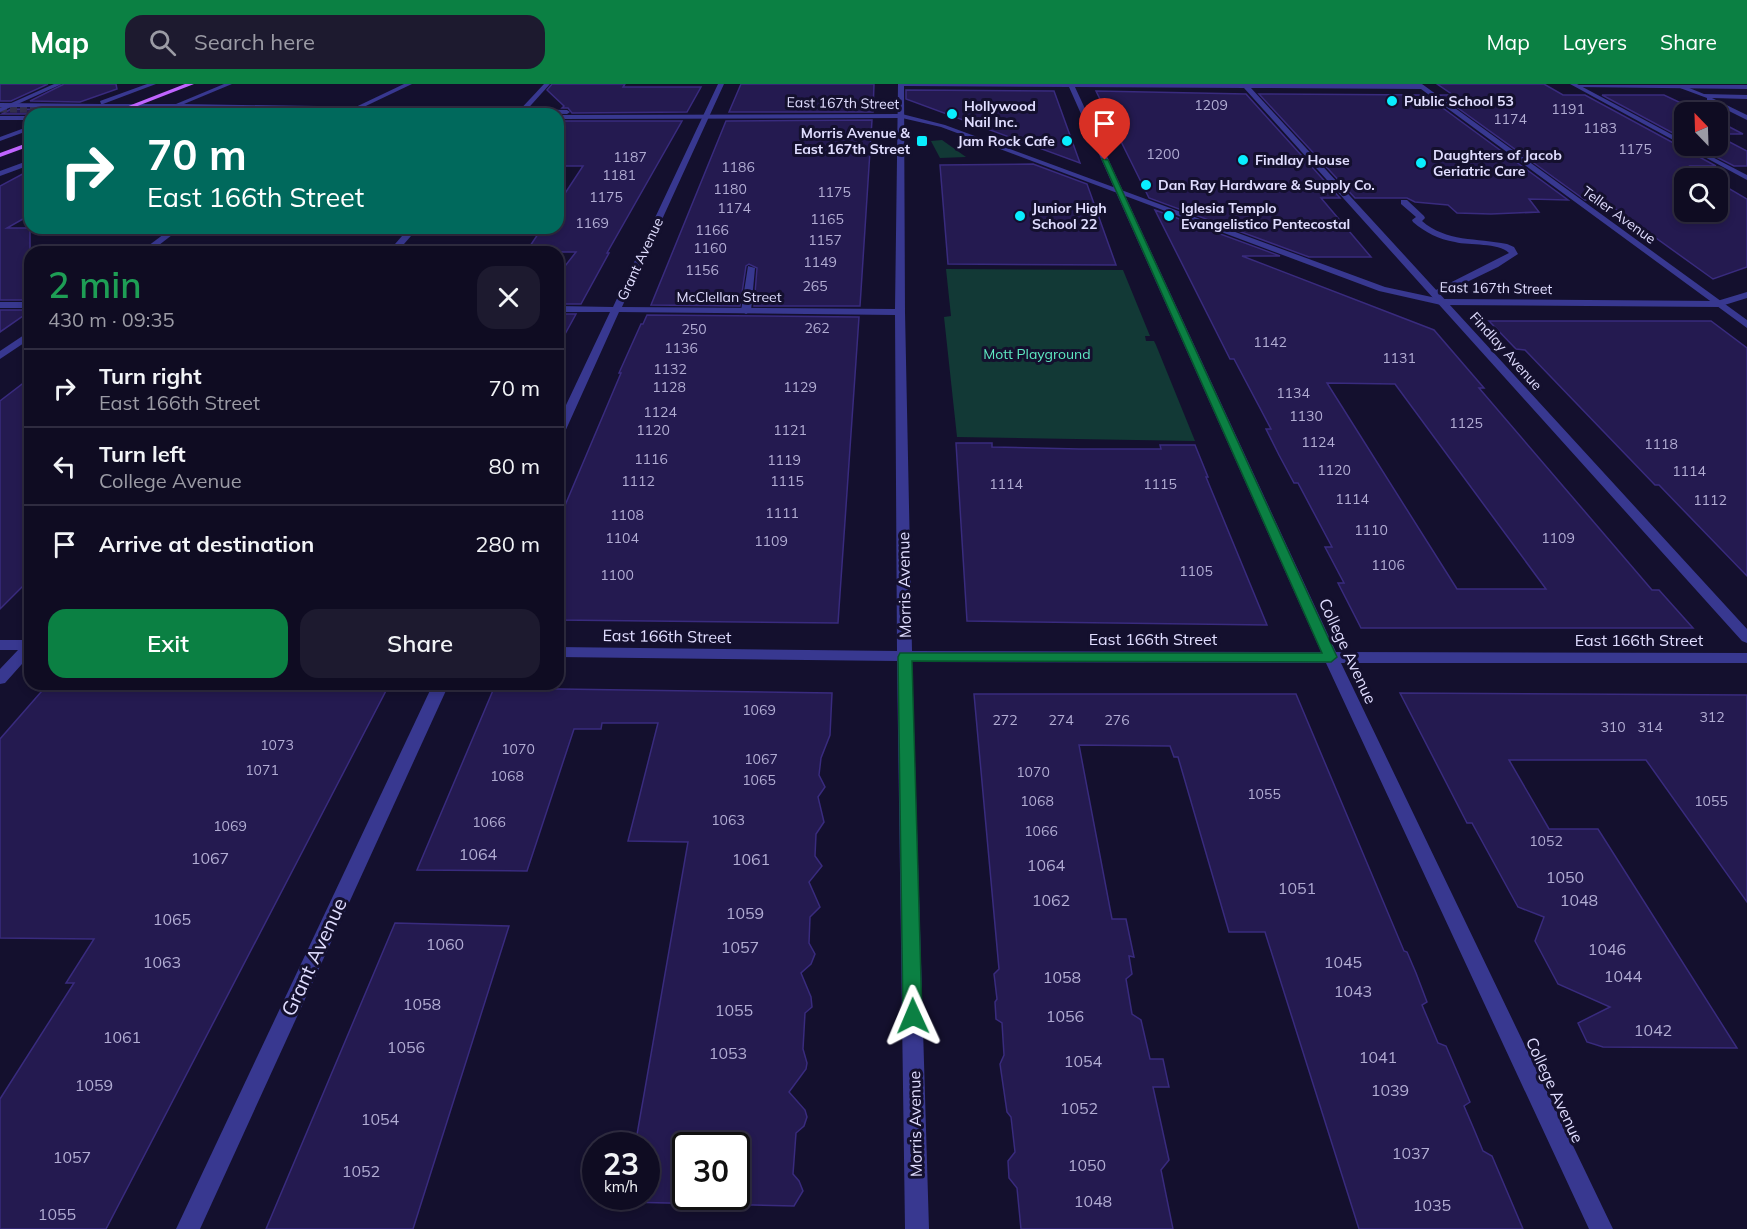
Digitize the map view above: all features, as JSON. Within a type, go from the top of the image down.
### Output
[{"type":"main road","points":[[127,108],[191,84]]},
{"type":"main road","points":[[0,155],[24,146]]},
{"type":"street","points":[[0,110],[59,84]]},
{"type":"street","points":[[86,108],[153,84]]},
{"type":"street","points":[[171,107],[229,84]]},
{"type":"street","points":[[359,107],[409,84]]},
{"type":"street","points":[[525,108],[547,84]]},
{"type":"street","name":"Grant Avenue","points":[[564,421],[721,84]]},
{"type":"street","points":[[901,84],[1419,85]]},
{"type":"street","name":"Morris Avenue","points":[[901,84],[900,312],[917,1229]]},
{"type":"street","name":"College Avenue","points":[[1072,85],[1331,657],[1601,1229]]},
{"type":"street","name":"Findlay Avenue","points":[[1245,85],[1747,638]]},
{"type":"street","name":"Teller Avenue","points":[[1419,85],[1747,325]]},
{"type":"street","points":[[1576,86],[1747,87]]},
{"type":"street","points":[[1576,86],[1674,139]]},
{"type":"street","points":[[1682,87],[1747,118]]},
{"type":"street","points":[[1703,96],[1746,97]]},
{"type":"street","name":"East 167th Street","points":[[0,105],[386,108]]},
{"type":"street","name":"East 167th Street","points":[[564,112],[595,112],[626,116]]},
{"type":"street","name":"East 167th Street","points":[[564,121],[626,116]]},
{"type":"street","name":"East 167th Street","points":[[564,117],[902,116],[943,126],[1382,289],[1438,298],[1718,304],[1747,295]]},
{"type":"street","points":[[0,118],[24,118]]},
{"type":"street","points":[[0,139],[24,130]]},
{"type":"street","points":[[1706,156],[1747,178]]},
{"type":"street","points":[[0,174],[24,164]]},
{"type":"street","points":[[1404,202],[1421,218],[1416,220],[1428,232],[1445,238],[1504,246],[1511,249],[1514,254],[1495,266],[1464,278],[1438,298]]},
{"type":"street","points":[[152,246],[169,234]]},
{"type":"street","points":[[398,246],[408,234]]},
{"type":"street","points":[[746,311],[752,268]]},
{"type":"street","points":[[0,305],[24,305]]},
{"type":"street","name":"McClellan Street","points":[[564,309],[900,312]]},
{"type":"street","points":[[0,356],[24,338]]},
{"type":"street","points":[[0,645],[24,646]]},
{"type":"street","name":"East 166th Street","points":[[564,652],[905,657],[1747,658]]},
{"type":"street","points":[[0,679],[24,653]]},
{"type":"street","name":"Grant Avenue","points":[[188,1229],[438,690]]},
{"type":"green space","points":[[942,140],[966,157],[940,158],[931,141]]},
{"type":"green space","name":"Mott Playground","points":[[946,269],[1123,270],[1150,336],[1145,336],[1146,341],[1154,341],[1156,345],[1195,441],[957,437],[944,317],[951,316]]},
{"type":"building","points":[[0,84],[48,84],[11,101],[0,101]]},
{"type":"building","points":[[64,84],[116,84],[117,89],[80,102],[30,101]]},
{"type":"building","points":[[552,84],[701,87],[687,112],[572,113],[568,108],[562,108],[564,106],[547,90]]},
{"type":"building","points":[[741,84],[874,84],[873,112],[729,112]]},
{"type":"building","points":[[1437,84],[1544,84],[1563,95],[1585,95],[1674,143],[1674,156],[1698,156],[1716,166],[1674,168],[1674,222],[1728,222],[1728,188],[1747,199],[1747,267],[1713,279],[1603,200],[1585,200],[1440,95],[1453,95]]},
{"type":"building","points":[[906,90],[1054,91],[1080,163],[906,99]]},
{"type":"building","points":[[1096,91],[1246,94],[1340,198],[1321,198],[1371,257],[1309,257],[1149,198]]},
{"type":"building","points":[[1259,94],[1425,95],[1568,200],[1529,199],[1539,212],[1491,214],[1457,213],[1448,205],[1415,202],[1407,198],[1355,198]]},
{"type":"building","points":[[1602,95],[1664,95],[1679,102],[1674,102],[1674,134]]},
{"type":"building","points":[[11,109],[24,109],[24,114],[2,114]]},
{"type":"building","points":[[872,120],[860,306],[754,306],[757,268],[749,264],[746,266],[740,306],[651,305],[726,121]]},
{"type":"building","points":[[564,121],[682,121],[607,253],[609,253],[581,304],[564,304],[564,267],[576,252],[564,252],[564,246],[530,246],[538,234],[564,234],[564,195],[583,166],[564,166]]},
{"type":"building","points":[[1728,126],[1743,134],[1728,134]]},
{"type":"building","points":[[1728,141],[1747,151],[1747,166],[1734,166],[1714,156],[1728,156]]},
{"type":"building","name":"Junior High School 22","points":[[1033,164],[1087,184],[1116,265],[948,264],[940,165]]},
{"type":"building","points":[[24,173],[24,218],[7,228],[24,228],[24,234],[30,234],[30,246],[24,246],[24,300],[0,300],[0,186]]},
{"type":"building","points":[[1155,210],[1280,256],[1242,256],[1434,330],[1484,388],[1479,388],[1652,590],[1659,590],[1693,628],[1361,628],[1338,583],[1344,583],[1325,547],[1332,547],[1298,483],[1294,483],[1279,455],[1266,429],[1271,429],[1234,359],[1230,359]],"holes":[[[1327,383],[1395,384],[1546,589],[1457,589]]]},
{"type":"building","points":[[0,310],[24,310],[24,315],[0,332]]},
{"type":"building","points":[[564,314],[576,314],[564,336]]},
{"type":"building","points":[[647,315],[859,317],[838,623],[564,620],[564,508],[621,373],[619,373]]},
{"type":"building","points":[[1489,321],[1711,321],[1747,348],[1747,576],[1659,485],[1655,485],[1525,350],[1516,349]]},
{"type":"building","points":[[24,383],[24,585],[0,609],[0,401]]},
{"type":"building","points":[[956,443],[992,443],[992,447],[1079,449],[1161,449],[1160,445],[1195,445],[1267,625],[967,621]]},
{"type":"building","points":[[43,690],[386,690],[106,1229],[0,1229],[0,1099],[74,983],[66,983],[94,939],[0,938],[0,739]]},
{"type":"building","points":[[493,690],[832,693],[830,735],[821,758],[819,775],[825,787],[818,797],[824,822],[816,834],[815,856],[822,866],[809,882],[820,907],[810,917],[809,943],[815,954],[811,964],[801,973],[811,997],[812,1007],[805,1013],[803,1049],[807,1063],[806,1069],[789,1092],[805,1110],[807,1117],[804,1126],[796,1133],[793,1174],[803,1191],[794,1206],[750,1205],[750,1132],[672,1132],[672,1203],[660,1203],[660,1132],[637,1132],[688,842],[628,841],[658,723],[602,723],[601,729],[574,729],[527,871],[417,870]]},
{"type":"building","points":[[1400,693],[1747,695],[1747,902],[1646,760],[1509,760],[1549,829],[1598,829],[1737,1048],[1603,1047],[1587,1042],[1578,1023],[1610,1007],[1558,984],[1535,941],[1544,917],[1518,907],[1472,823],[1467,823]]},
{"type":"building","points":[[974,694],[1296,694],[1404,951],[1407,952],[1416,973],[1427,1002],[1422,1005],[1438,1043],[1446,1046],[1470,1102],[1464,1106],[1483,1151],[1492,1156],[1523,1229],[1359,1229],[1265,932],[1229,932],[1178,757],[1174,757],[1170,746],[1079,745],[1112,919],[1126,919],[1134,957],[1129,956],[1132,974],[1126,979],[1132,1014],[1141,1020],[1150,1059],[1163,1059],[1169,1087],[1153,1087],[1169,1160],[1161,1170],[1173,1229],[1021,1229],[1017,1188],[1009,1178],[1008,1161],[1015,1152],[1011,1117],[1007,1112],[1000,1064],[1004,1055],[1002,1023],[996,1019],[995,1002],[997,999],[994,974],[999,969]]},
{"type":"building","points":[[395,923],[509,926],[413,1229],[266,1229]]},
{"type":"tunnel","points":[[0,109],[24,109]]},
{"type":"place","name":"Public School 53","points":[[1392,101]]},
{"type":"place","name":"Hollywood Nail Inc.","points":[[952,114]]},
{"type":"place","name":"Morris Avenue & East 167th Street","points":[[922,141]]},
{"type":"place","name":"Jam Rock Cafe","points":[[1067,141]]},
{"type":"place","name":"Findlay House","points":[[1243,160]]},
{"type":"place","name":"Daughters of Jacob Geriatric Care","points":[[1421,163]]},
{"type":"place","name":"Dan Ray Hardware & Supply Co.","points":[[1146,185]]},
{"type":"place","name":"Junior High School 22","points":[[1020,216]]},
{"type":"place","name":"Iglesia Templo Evangelistico Pentecostal","points":[[1169,216]]},
{"type":"route","points":[[913,1016],[905,657],[1331,657],[1105,160]]}]
